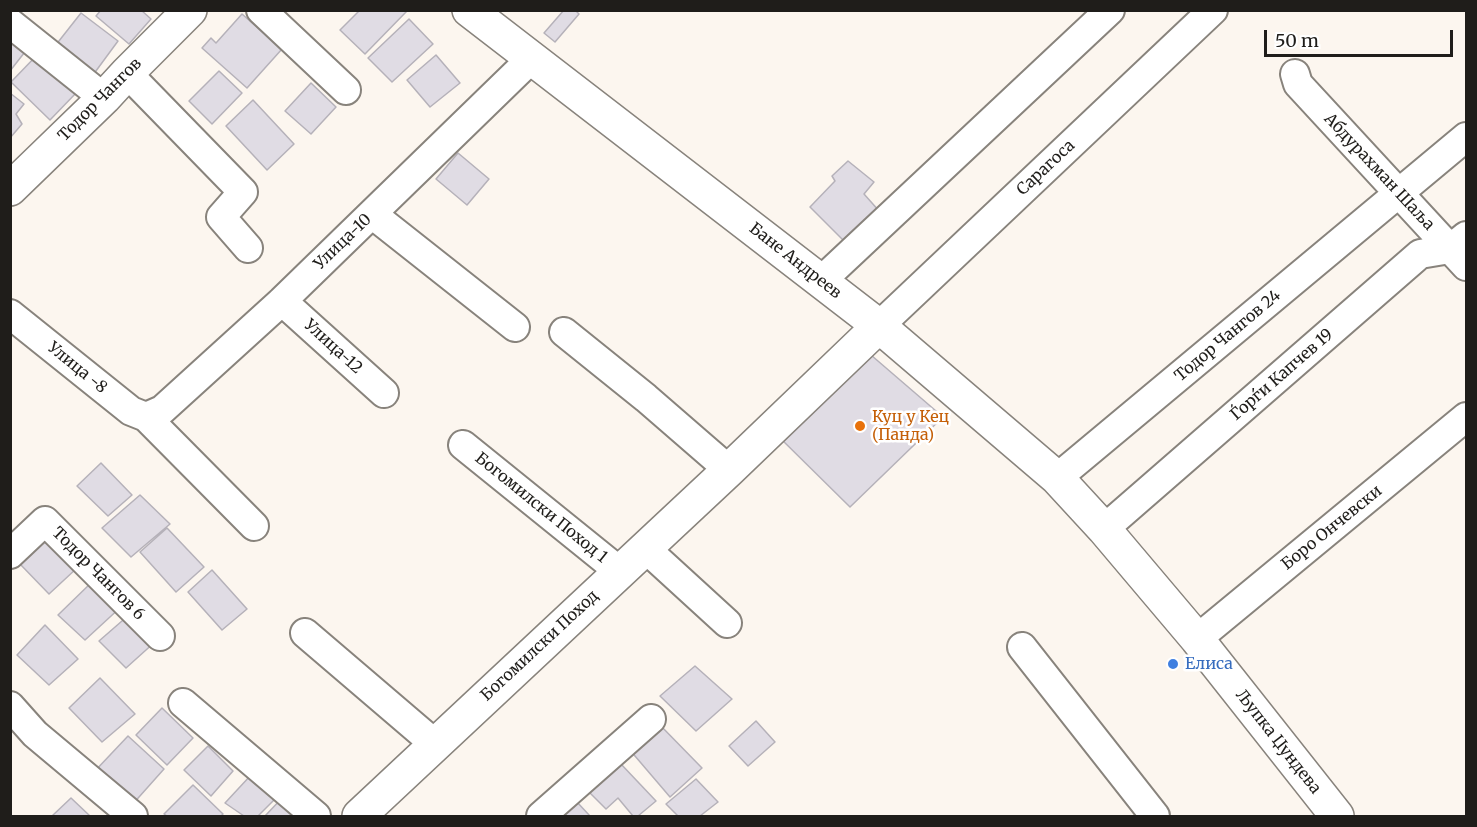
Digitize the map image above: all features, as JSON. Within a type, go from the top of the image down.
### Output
[{"type":"street","name":"Тодор Чангов","points":[[10,189],[190,10]]},
{"type":"street","points":[[261,10],[346,90]]},
{"type":"street","name":"Бане Андреев","points":[[470,10],[879,326],[1057,478],[1104,529]]},
{"type":"street","points":[[821,281],[1110,10]]},
{"type":"street","name":"Сарагоса","points":[[879,326],[1213,10]]},
{"type":"street","points":[[10,23],[104,98]]},
{"type":"street","name":"Улица-10","points":[[146,417],[162,410],[282,301],[532,58]]},
{"type":"street","points":[[127,73],[243,192],[221,217],[248,248]]},
{"type":"street","name":"Абдурахман Шаља","points":[[1294,74],[1298,84],[1399,194],[1461,251]]},
{"type":"street","name":"Тодор Чангов 24","points":[[1057,478],[1467,137]]},
{"type":"street","points":[[372,214],[515,327]]},
{"type":"street","name":"Ѓорѓи Капчев 19","points":[[1104,529],[1420,254],[1461,251]]},
{"type":"street","name":"Улица-12","points":[[282,301],[384,393]]},
{"type":"street","name":"Улица -8","points":[[10,314],[131,411],[146,417],[254,526]]},
{"type":"street","name":"Богомилски Поход","points":[[359,816],[729,470],[879,326]]},
{"type":"street","points":[[564,332],[646,398],[729,470]]},
{"type":"street","name":"Боро Ончевски","points":[[1197,639],[1467,417]]},
{"type":"street","name":"Богомилски Поход 1","points":[[463,445],[620,571]]},
{"type":"street","name":"Тодор Чангов 6","points":[[10,554],[45,521],[160,636]]},
{"type":"street","name":"Љупка Џундева","points":[[1104,529],[1197,639],[1337,816]]},
{"type":"street","points":[[645,548],[727,623]]},
{"type":"street","points":[[305,633],[436,745]]},
{"type":"street","points":[[1022,647],[1155,816]]},
{"type":"street","points":[[183,703],[316,816]]},
{"type":"street","points":[[10,706],[35,734],[133,816]]},
{"type":"street","points":[[542,816],[651,719]]},
{"type":"building","points":[[101,10],[141,10],[151,19],[129,44],[96,16]]},
{"type":"building","points":[[360,10],[407,11],[365,54],[340,30]]},
{"type":"building","points":[[564,10],[575,10],[579,14],[555,42],[544,33]]},
{"type":"building","points":[[81,13],[118,41],[93,75],[55,46]]},
{"type":"building","points":[[242,14],[282,49],[247,88],[202,48],[211,38],[216,43]]},
{"type":"building","points":[[409,19],[433,44],[392,82],[368,58]]},
{"type":"building","points":[[10,35],[28,48],[10,71]]},
{"type":"building","points":[[38,54],[77,92],[50,120],[11,82]]},
{"type":"building","points":[[436,55],[460,83],[430,107],[407,80]]},
{"type":"building","points":[[219,71],[242,93],[212,124],[189,101]]},
{"type":"building","points":[[311,83],[336,107],[311,134],[285,111]]},
{"type":"building","points":[[10,93],[24,104],[16,114],[22,124],[10,138]]},
{"type":"building","points":[[253,100],[294,144],[267,170],[226,126]]},
{"type":"building","points":[[458,153],[489,179],[467,205],[436,179]]},
{"type":"building","points":[[848,161],[874,182],[864,194],[880,212],[846,243],[810,207],[835,181],[832,176]]},
{"type":"building","name":"Куц у Кец (Панда)","points":[[864,349],[943,417],[850,507],[777,435]]},
{"type":"building","points":[[101,463],[132,495],[108,516],[77,486]]},
{"type":"building","points":[[140,495],[170,524],[131,557],[102,528]]},
{"type":"building","points":[[167,528],[204,567],[176,592],[140,552]]},
{"type":"building","points":[[48,535],[77,568],[49,594],[19,563]]},
{"type":"building","points":[[212,570],[247,609],[222,630],[188,592]]},
{"type":"building","points":[[94,580],[123,605],[85,640],[58,615]]},
{"type":"building","points":[[130,614],[156,641],[126,668],[99,641]]},
{"type":"building","points":[[45,625],[78,659],[49,685],[17,655]]},
{"type":"building","points":[[695,666],[732,699],[696,731],[660,696]]},
{"type":"building","points":[[100,678],[135,714],[102,742],[69,708]]},
{"type":"building","points":[[162,708],[193,738],[167,765],[136,735]]},
{"type":"building","points":[[756,721],[775,742],[748,766],[729,746]]},
{"type":"building","points":[[658,723],[702,768],[670,797],[629,749]]},
{"type":"building","points":[[128,736],[164,769],[131,806],[93,773]]},
{"type":"building","points":[[208,746],[233,771],[211,796],[184,770]]},
{"type":"building","points":[[620,763],[656,801],[638,816],[633,816],[618,798],[606,809],[589,792]]},
{"type":"building","points":[[251,775],[277,797],[258,816],[244,816],[225,803]]},
{"type":"building","points":[[696,779],[718,802],[700,816],[678,816],[666,804]]},
{"type":"building","points":[[193,785],[223,814],[221,816],[167,816],[164,814]]},
{"type":"building","points":[[283,797],[304,816],[265,816]]},
{"type":"building","points":[[71,798],[90,816],[52,816]]},
{"type":"building","points":[[576,801],[590,816],[559,816]]},
{"type":"place","name":"Куц у Кец (Панда)","points":[[860,426]]},
{"type":"place","name":"Елиса","points":[[1173,664]]}]
